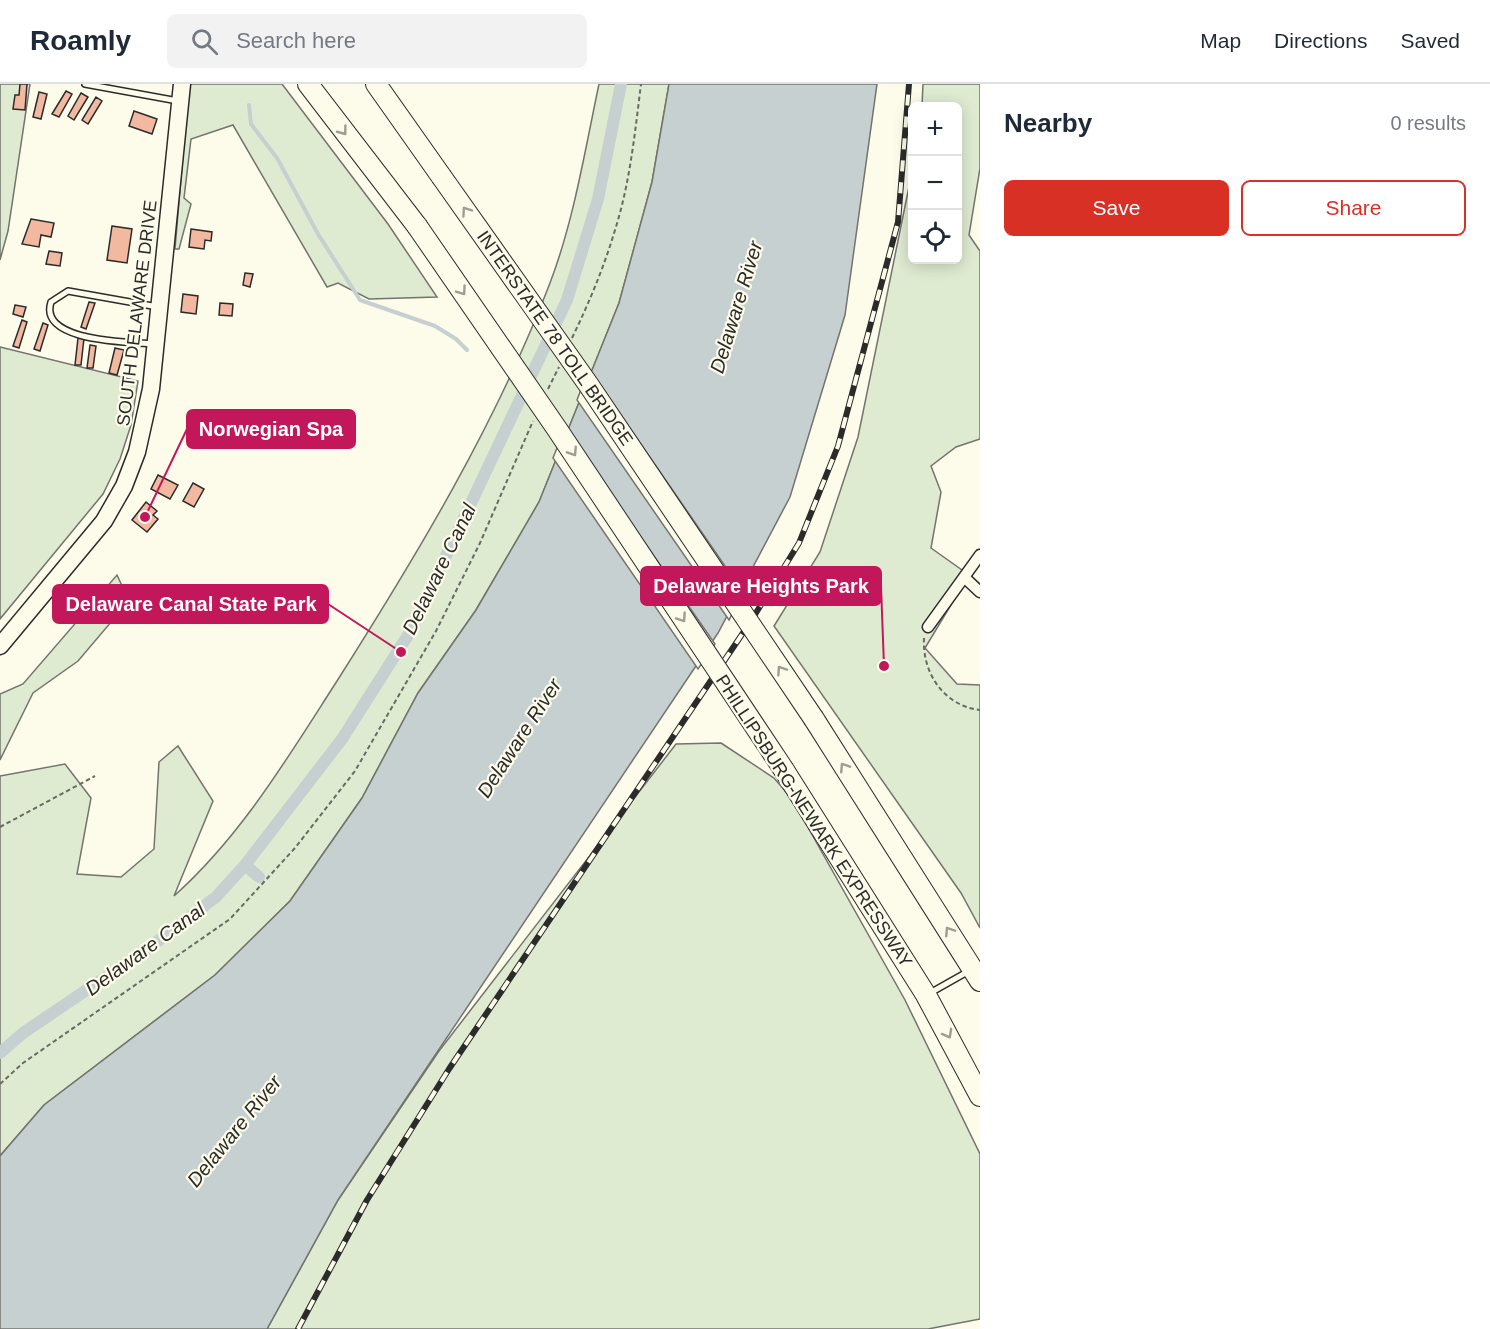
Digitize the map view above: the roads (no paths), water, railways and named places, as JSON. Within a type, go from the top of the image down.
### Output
[{"type":"highway","name":"SOUTH DELAWARE DRIVE","points":[[0,646],[96,531],[119,495],[142,434],[156,344],[182,84]]},
{"type":"highway","name":"PHILLIPSBURG-NEWARK EXPRESSWAY","points":[[308,84],[417,226],[557,429],[784,770],[926,995],[980,1096]]},
{"type":"highway","name":"INTERSTATE 78 TOLL BRIDGE","points":[[376,84],[667,500],[814,719],[976,975]]},
{"type":"street","points":[[928,627],[980,555]]},
{"type":"street","points":[[964,577],[980,592]]},
{"type":"lane","points":[[85,84],[181,102]]},
{"type":"lane","points":[[156,344],[72,334],[51,320],[48,310],[51,302],[68,291],[160,307]]},
{"type":"lane","points":[[926,995],[976,975]]},
{"type":"water","name":"Delaware River","points":[[669,84],[877,84],[845,315],[790,497],[718,633],[338,1200],[267,1329],[0,1329],[0,1156],[44,1105],[215,975],[290,901],[362,798],[418,693],[476,610],[539,502],[619,303],[652,182]]},
{"type":"waterway","name":"Delaware Canal","points":[[0,1053],[23,1033],[150,947],[216,897],[245,865],[342,739],[410,632],[567,300],[598,199],[621,84]]},
{"type":"waterway","points":[[249,105],[251,124],[277,158],[318,234],[360,300],[435,326],[456,339],[467,350]]},
{"type":"waterway","points":[[245,865],[259,877]]},
{"type":"railway","points":[[298,1329],[367,1200],[449,1069],[751,621],[799,543],[838,446],[898,222],[909,84]]},
{"type":"place","name":"Norwegian Spa","points":[[145,517]]},
{"type":"place","name":"Delaware Canal State Park","points":[[401,652]]},
{"type":"place","name":"Delaware Heights Park","points":[[884,666]]}]
